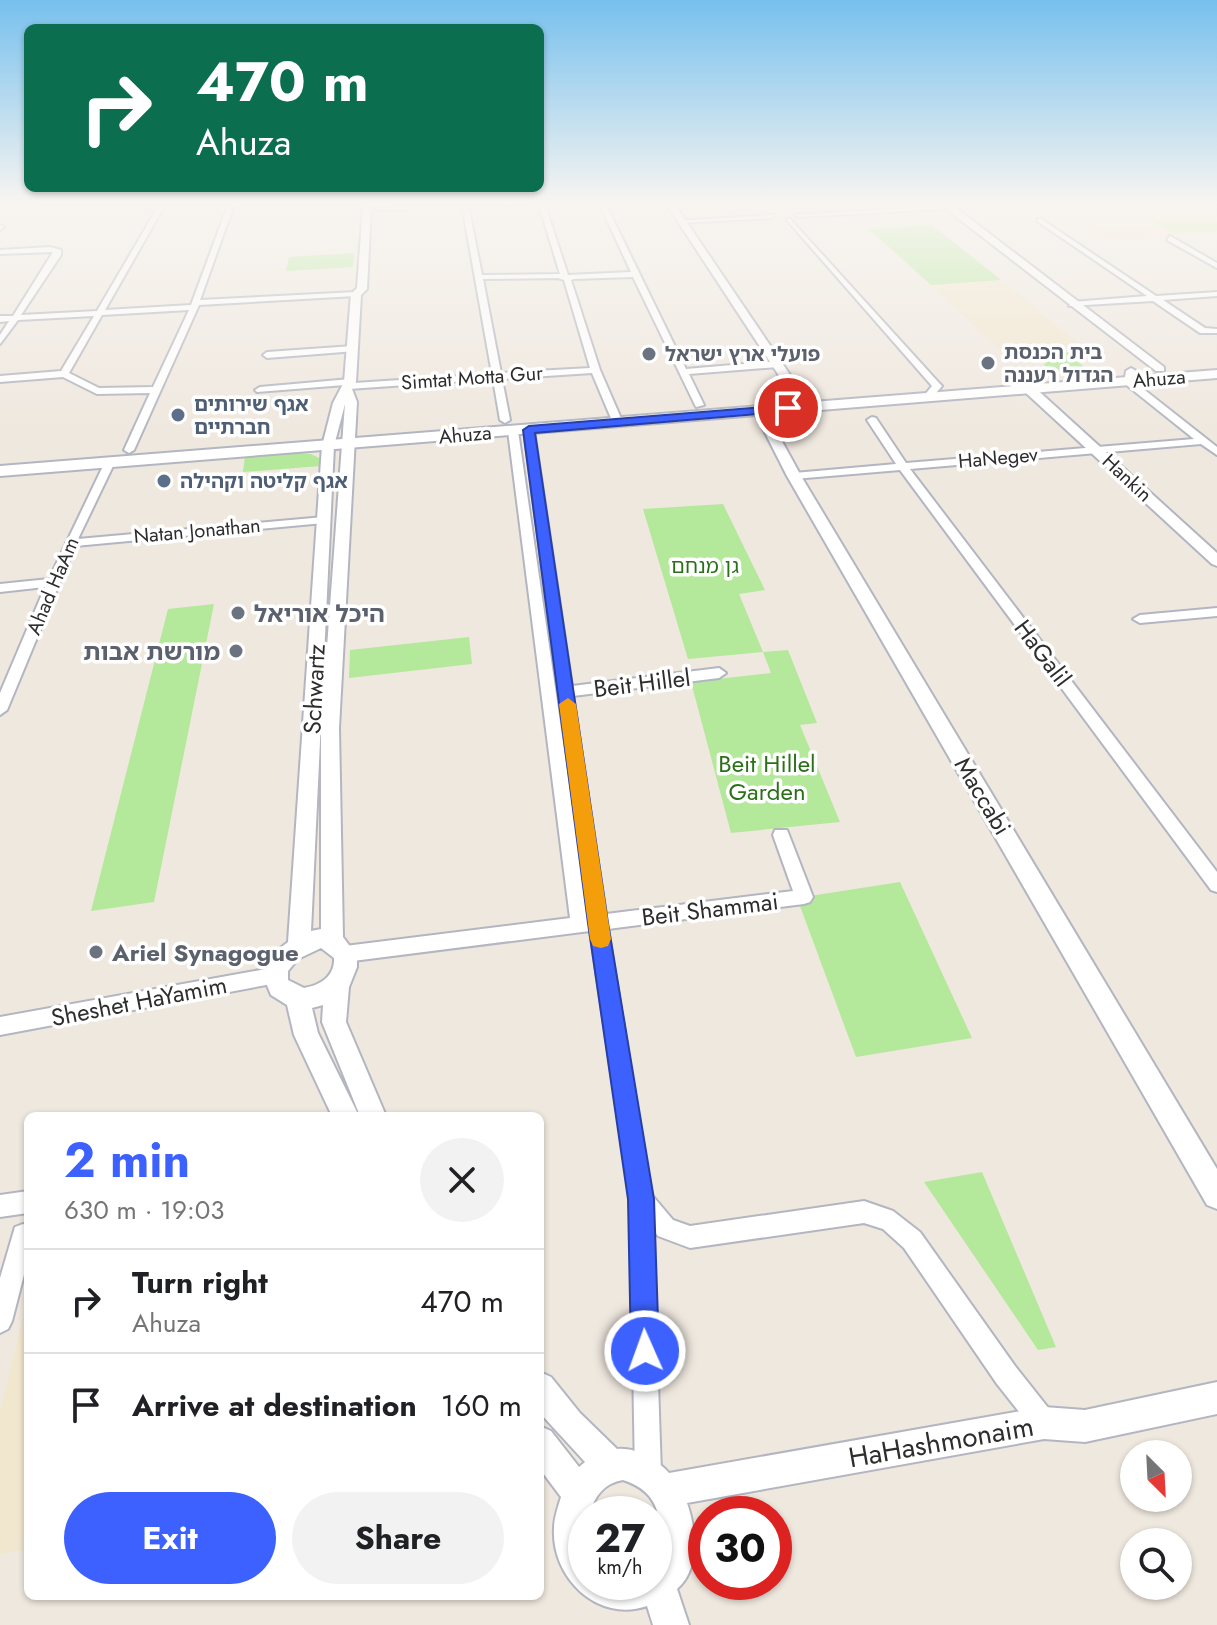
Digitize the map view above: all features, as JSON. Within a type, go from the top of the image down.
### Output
[{"type":"main road","name":"Ahuza","points":[[516,427],[781,398],[1036,391],[1160,369],[1217,364]]},
{"type":"main road","name":"Ahuza","points":[[0,460],[129,450],[336,443],[781,398],[816,406],[1008,381],[1217,374]]},
{"type":"main road","points":[[0,471],[304,448],[318,450],[336,443]]},
{"type":"street","points":[[0,341],[40,281]]},
{"type":"street","points":[[64,374],[118,281]]},
{"type":"street","points":[[129,450],[203,281]]},
{"type":"street","points":[[0,319],[356,294],[362,289],[362,281]]},
{"type":"street","points":[[479,281],[497,376],[516,427],[566,692],[589,924]]},
{"type":"street","points":[[567,281],[595,370],[615,417]]},
{"type":"street","points":[[641,281],[699,405]]},
{"type":"street","name":"Maccabi","points":[[722,281],[778,364],[794,476],[1217,1195]]},
{"type":"street","points":[[839,281],[933,392]]},
{"type":"street","points":[[1043,281],[1160,369]]},
{"type":"street","points":[[1129,281],[1203,331],[1214,331]]},
{"type":"street","points":[[336,443],[351,402],[349,386],[356,294]]},
{"type":"street","points":[[1072,304],[1217,294]]},
{"type":"street","points":[[267,355],[353,349]]},
{"type":"street","points":[[683,372],[778,364]]},
{"type":"street","name":"Simtat Motta Gur","points":[[260,390],[595,370]]},
{"type":"street","points":[[0,379],[64,374],[97,391],[156,390]]},
{"type":"street","points":[[1129,376],[1217,452]]},
{"type":"street","name":"Hankin","points":[[1008,381],[1036,391],[1217,561]]},
{"type":"street","points":[[781,398],[816,406]]},
{"type":"street","name":"HaGalil","points":[[872,420],[903,467],[1217,885]]},
{"type":"street","points":[[516,427],[589,924],[641,1199],[656,1481]]},
{"type":"street","name":"HaNegev","points":[[794,476],[1203,441]]},
{"type":"street","name":"Schwartz","points":[[299,944],[324,520],[336,443]]},
{"type":"street","name":"Schwartz","points":[[336,443],[330,728],[339,947]]},
{"type":"street","name":"Ahad HaAm","points":[[0,710],[70,543],[109,464]]},
{"type":"street","name":"Natan Jonathan","points":[[70,543],[324,520]]},
{"type":"street","points":[[0,588],[53,582]]},
{"type":"street","points":[[1140,619],[1217,612]]},
{"type":"street","name":"Beit Hillel","points":[[566,692],[719,673]]},
{"type":"street","name":"Beit Shammai","points":[[589,924],[804,897],[781,835]]},
{"type":"street","points":[[339,947],[344,975],[337,985],[319,997],[298,999],[279,986],[277,975],[288,952],[299,944],[322,938],[339,947],[589,924]]},
{"type":"street","name":"Sheshet HaYamim","points":[[0,1026],[277,975]]},
{"type":"street","points":[[337,985],[334,1022],[371,1112]]},
{"type":"street","points":[[298,999],[306,1035],[344,1112]]},
{"type":"street","points":[[641,1199],[666,1228],[690,1237],[864,1212],[881,1216],[900,1226],[1044,1423]]},
{"type":"street","points":[[0,1206],[24,1203]]},
{"type":"street","points":[[0,1321],[23,1235]]},
{"type":"street","points":[[544,1393],[569,1424],[610,1465]]},
{"type":"street","name":"HaHashmonaim","points":[[656,1481],[1044,1423],[1085,1426],[1217,1398]]},
{"type":"street","points":[[544,1447],[579,1494]]},
{"type":"street","points":[[648,1600],[629,1617],[588,1591],[575,1569],[569,1544],[570,1518],[579,1494],[588,1481],[610,1465],[636,1466],[656,1481],[665,1496]]},
{"type":"street","points":[[672,1509],[678,1541],[672,1570]]},
{"type":"street","points":[[663,1600],[671,1625]]},
{"type":"shaded area","points":[[1002,281],[1079,344],[1001,350],[931,285]]},
{"type":"shaded area","points":[[24,1313],[24,1550],[0,1554],[0,1412]]},
{"type":"green space","points":[[926,281],[989,281],[931,285]]},
{"type":"green space","points":[[1060,345],[1085,368],[1050,370],[1030,347]]},
{"type":"green space","points":[[311,454],[323,460],[321,466],[243,472],[245,456]]},
{"type":"green space","name":"גן מנחם","points":[[723,504],[765,590],[739,594],[763,652],[688,659],[643,509]]},
{"type":"green space","points":[[214,604],[154,902],[91,911],[168,609]]},
{"type":"green space","points":[[469,637],[472,664],[349,678],[350,650]]},
{"type":"green space","name":"Beit Hillel Garden","points":[[788,650],[817,723],[800,725],[840,822],[731,833],[691,682],[771,673],[763,652]]},
{"type":"green space","points":[[900,882],[972,1038],[856,1057],[797,898]]},
{"type":"green space","points":[[982,1172],[1056,1347],[1038,1350],[924,1182]]},
{"type":"slow traffic","points":[[568,704],[601,939]]},
{"type":"place","name":"פועלי ארץ ישראל","points":[[649,354]]},
{"type":"place","name":"בית הכנסת הגדול רעננה","points":[[988,363]]},
{"type":"place","name":"אגף שירותים חברתיים","points":[[178,415]]},
{"type":"place","name":"אגף קליטה וקהילה","points":[[164,481]]},
{"type":"place","name":"היכל אוריאל","points":[[238,613]]},
{"type":"place","name":"מורשת אבות","points":[[236,651]]},
{"type":"place","name":"Ariel Synagogue","points":[[96,952]]},
{"type":"route","points":[[645,1351],[641,1199],[598,923],[529,430],[788,408]]}]
